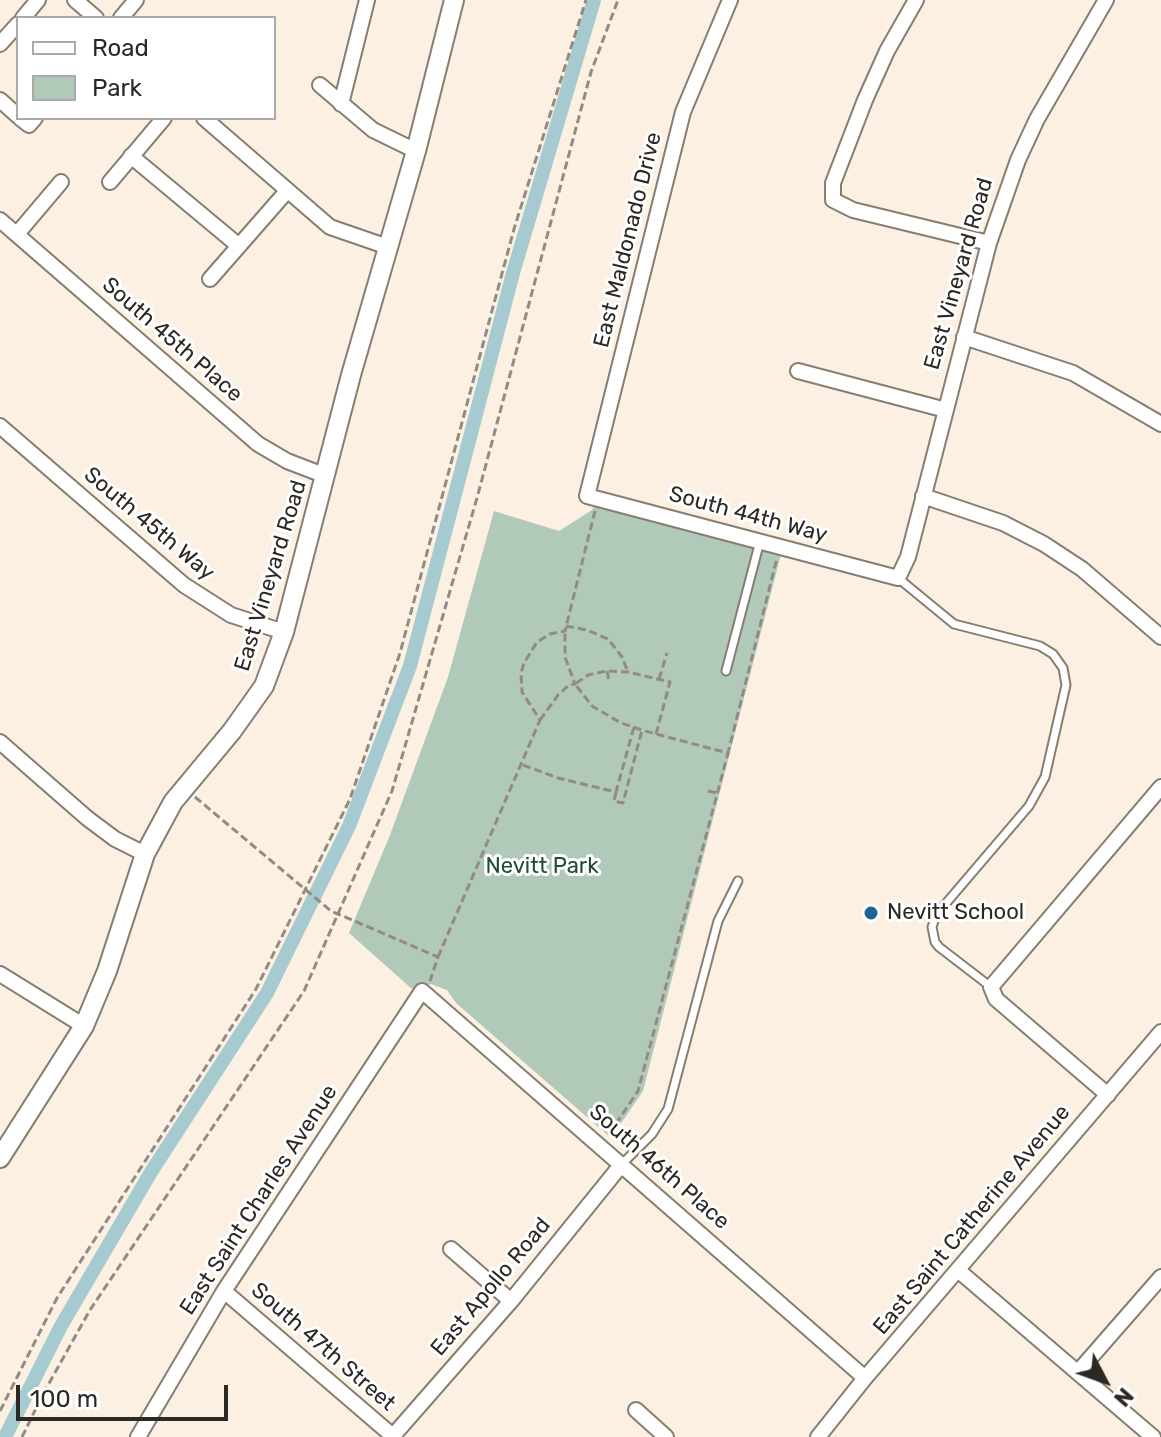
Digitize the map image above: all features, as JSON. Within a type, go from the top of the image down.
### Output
[{"type":"street","points":[[25,16],[38,0]]},
{"type":"street","points":[[75,0],[94,16]]},
{"type":"street","points":[[123,16],[136,0]]},
{"type":"street","points":[[341,104],[367,0]]},
{"type":"street","name":"East Vineyard Road","points":[[0,1158],[84,1026],[107,971],[145,854],[183,787],[232,731],[264,686],[284,632],[351,375],[416,151],[454,0]]},
{"type":"street","name":"East Maldonado Drive","points":[[587,496],[683,112],[730,0]]},
{"type":"street","points":[[916,0],[887,51],[865,100],[833,183],[833,200],[853,210],[989,243]]},
{"type":"street","name":"East Vineyard Road","points":[[898,578],[908,557],[989,243],[1018,160],[1037,119],[1106,0]]},
{"type":"street","points":[[0,44],[16,26]]},
{"type":"street","points":[[320,85],[373,130],[416,151]]},
{"type":"street","points":[[110,182],[162,120]]},
{"type":"street","points":[[206,120],[330,227],[388,247]]},
{"type":"street","points":[[131,156],[239,246]]},
{"type":"street","points":[[17,234],[61,182]]},
{"type":"street","points":[[210,279],[287,191]]},
{"type":"street","name":"South 45th Place","points":[[0,220],[258,444],[287,461],[326,476]]},
{"type":"street","points":[[964,337],[1073,373],[1161,424]]},
{"type":"street","points":[[798,371],[946,410]]},
{"type":"street","name":"South 45th Way","points":[[0,426],[184,585],[231,615],[284,632]]},
{"type":"street","name":"South 44th Way","points":[[587,496],[898,578]]},
{"type":"street","points":[[923,496],[1003,523],[1044,544],[1082,569],[1161,637]]},
{"type":"street","points":[[0,742],[87,818],[115,839],[145,854]]},
{"type":"street","points":[[1108,1095],[996,999],[991,987],[1161,787]]},
{"type":"street","points":[[0,974],[84,1026]]},
{"type":"street","name":"South 46th Place","points":[[426,986],[865,1378]]},
{"type":"street","name":"East Saint Charles Avenue","points":[[138,1437],[224,1291],[426,986]]},
{"type":"street","name":"East Saint Catherine Avenue","points":[[818,1437],[1161,1032]]},
{"type":"street","name":"East Apollo Road","points":[[393,1437],[511,1301],[622,1164]]},
{"type":"street","points":[[451,1249],[511,1301]]},
{"type":"street","points":[[959,1271],[1153,1437]]},
{"type":"street","points":[[1078,1372],[1161,1277]]},
{"type":"street","name":"South 47th Street","points":[[224,1291],[393,1437]]},
{"type":"street","points":[[636,1410],[666,1437]]},
{"type":"lane","points":[[726,671],[760,541]]},
{"type":"lane","points":[[898,578],[954,624],[1040,646],[1053,654],[1063,668],[1066,685],[1045,777],[1029,806],[936,915],[932,927],[939,947],[991,987]]},
{"type":"lane","points":[[622,1164],[652,1134],[668,1109],[718,921],[738,881]]},
{"type":"path","points":[[0,1411],[57,1298],[256,989],[350,799],[400,653],[514,229],[586,0]]},
{"type":"path","points":[[22,1437],[90,1310],[304,991],[392,791],[477,498],[591,72],[618,0]]},
{"type":"path","points":[[595,511],[566,629],[565,657],[575,684],[592,706],[605,716],[634,727],[614,801],[623,803],[642,730]]},
{"type":"path","points":[[540,720],[522,692],[520,682],[524,663],[537,642],[550,634],[566,629],[587,630],[608,639],[622,657],[628,672]]},
{"type":"path","points":[[659,679],[667,653]]},
{"type":"path","points":[[607,671],[609,681]]},
{"type":"path","points":[[426,986],[540,720],[558,695],[588,675],[607,671],[628,672],[670,682],[656,734]]},
{"type":"path","points":[[609,1134],[638,1091],[728,753]]},
{"type":"path","points":[[521,765],[616,792]]},
{"type":"path","points":[[183,787],[331,911],[438,957]]},
{"type":"path","points":[[708,791],[717,793]]},
{"type":"green space","name":"Nevitt Park","points":[[594,506],[781,554],[643,1091],[611,1138],[456,1003],[447,990],[431,984],[412,989],[349,933],[390,835],[448,677],[494,511],[559,531]]},
{"type":"waterway","points":[[5,1437],[61,1326],[151,1172],[267,993],[349,826],[410,666],[513,273],[594,0]]},
{"type":"place","name":"Nevitt School","points":[[871,913]]}]
